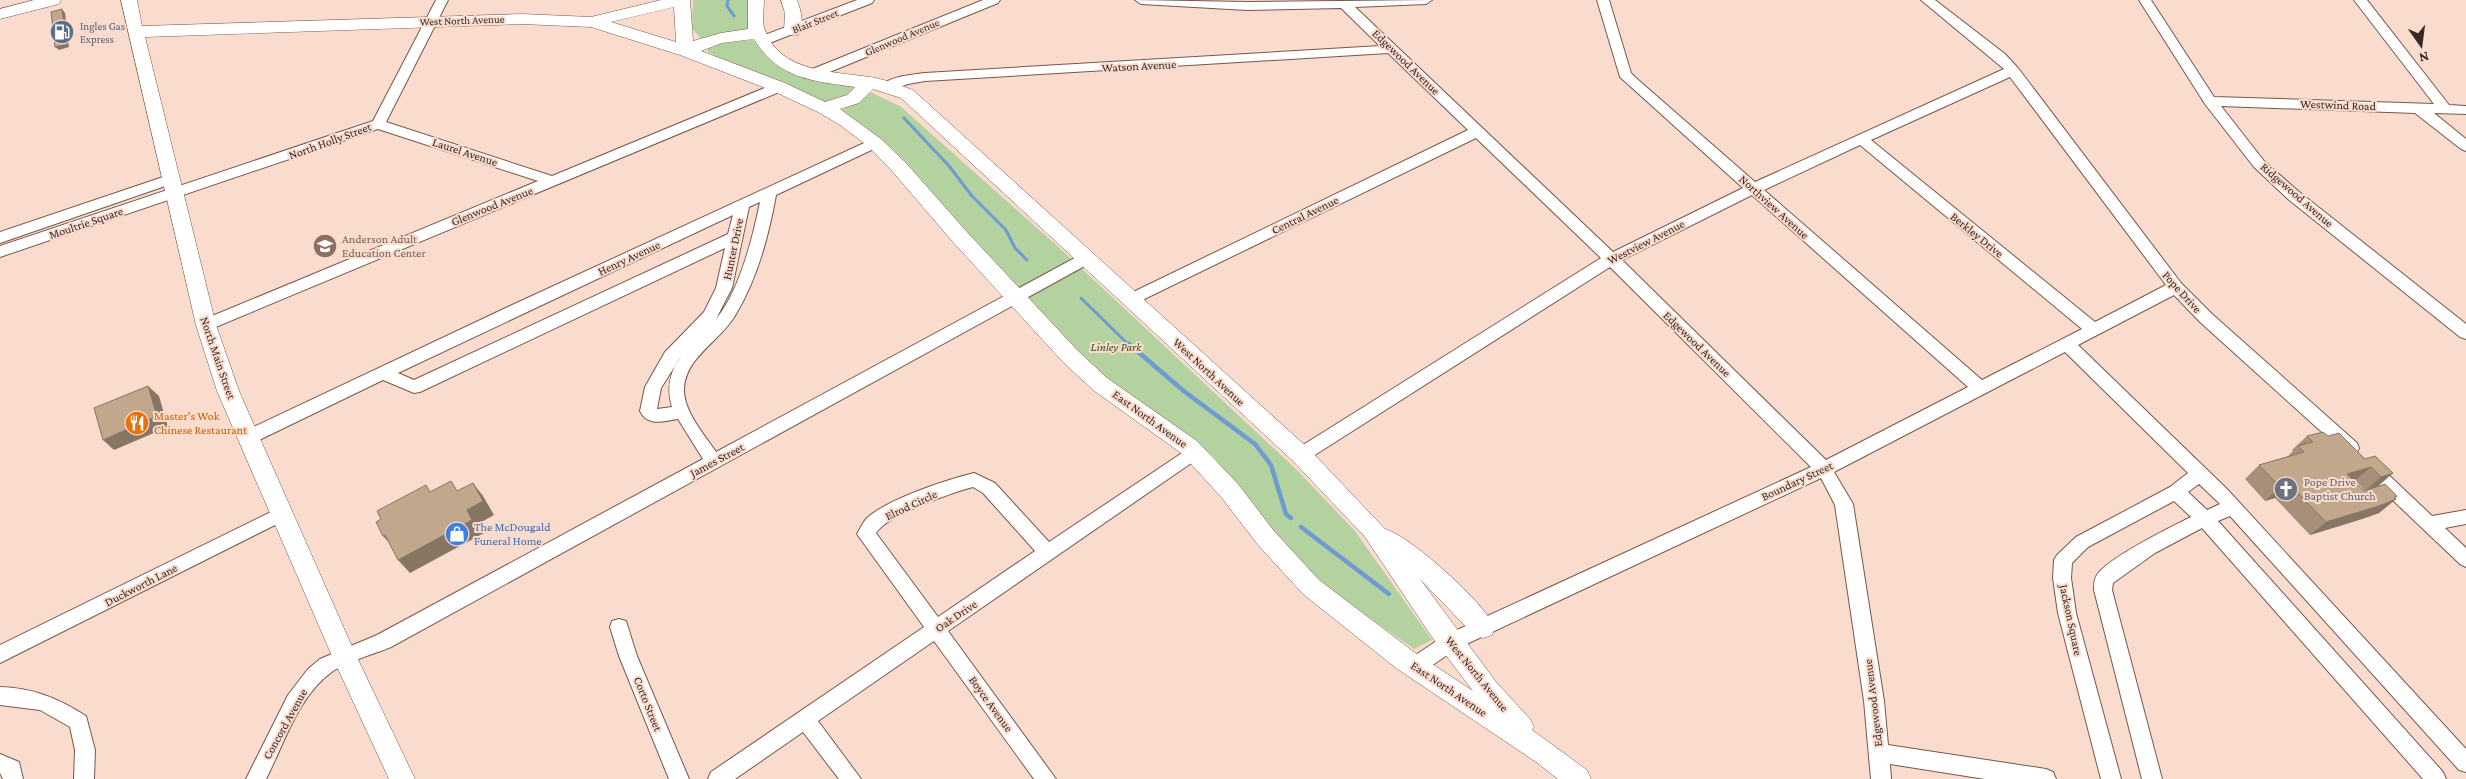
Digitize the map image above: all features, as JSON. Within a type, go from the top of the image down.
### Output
[{"type":"main road","points":[[0,14],[53,0]]},
{"type":"main road","name":"North Main Street","points":[[129,0],[171,188],[206,326],[228,391],[344,656],[402,779]]},
{"type":"main road","points":[[592,22],[682,0],[682,28],[686,51],[706,41],[723,37],[760,38],[755,26],[756,0]]},
{"type":"main road","points":[[789,0],[793,13],[792,31]]},
{"type":"main road","name":"West North Avenue","points":[[135,32],[540,18],[592,22],[686,51],[779,87]]},
{"type":"main road","name":"West North Avenue","points":[[760,38],[783,62],[810,75],[877,85],[906,94],[931,115],[1132,299],[1206,370],[1302,455],[1373,530],[1487,690],[1545,753]]},
{"type":"main road","points":[[824,108],[853,99],[877,85]]},
{"type":"main road","name":"East North Avenue","points":[[779,87],[824,108],[875,143],[1070,356],[1100,384],[1194,452],[1230,491],[1266,538],[1311,587],[1415,666],[1545,753],[1578,779]]},
{"type":"main road","points":[[1373,530],[1412,557],[1460,600],[1484,627]]},
{"type":"street","name":"North Holly Street","points":[[171,188],[378,124],[442,0]]},
{"type":"street","name":"Blair Street","points":[[760,38],[792,31],[868,0]]},
{"type":"street","name":"Glenwood Avenue","points":[[810,75],[994,0]]},
{"type":"street","points":[[1141,0],[1180,4],[1242,6],[1426,0]]},
{"type":"street","name":"Northview Avenue","points":[[1604,0],[1625,74],[1631,81],[1981,389]]},
{"type":"street","name":"Pope Drive","points":[[1927,0],[2000,56],[2176,287],[2206,318],[2336,433],[2466,559]]},
{"type":"street","name":"Ridgewood Avenue","points":[[2145,0],[2210,101],[2259,164],[2294,195],[2466,333]]},
{"type":"street","points":[[2360,0],[2445,109]]},
{"type":"street","name":"Edgewood Avenue","points":[[1342,2],[1611,259],[1824,469],[1844,504],[1874,701],[1881,779]]},
{"type":"street","name":"Watson Avenue","points":[[877,85],[925,77],[1393,49]]},
{"type":"street","name":"Westview Avenue","points":[[1302,455],[1611,259],[1754,189],[1993,78],[2013,71]]},
{"type":"street","name":"Glenwood Avenue","points":[[206,326],[779,87]]},
{"type":"street","name":"Westwind Road","points":[[2210,101],[2466,110]]},
{"type":"street","points":[[2418,108],[2466,146]]},
{"type":"street","name":"Laurel Avenue","points":[[378,124],[553,181]]},
{"type":"street","name":"Central Avenue","points":[[1132,299],[1478,131]]},
{"type":"street","name":"Berkley Drive","points":[[1861,140],[2094,330]]},
{"type":"street","name":"Henry Avenue","points":[[248,437],[384,374],[515,310],[875,143]]},
{"type":"street","name":"Moultrie Square","points":[[0,238],[171,188]]},
{"type":"street","name":"Moultrie Square","points":[[0,252],[146,202],[171,188]]},
{"type":"street","name":"Hunter Drive","points":[[714,462],[682,412],[676,389],[681,370],[689,356],[719,327],[731,312],[754,249],[769,193]]},
{"type":"street","name":"Hunter Drive","points":[[682,412],[653,416],[648,411],[653,387],[671,356],[710,316],[724,288],[742,206]]},
{"type":"street","points":[[384,374],[414,387],[736,237]]},
{"type":"street","name":"James Street","points":[[344,656],[384,641],[1086,258]]},
{"type":"street","name":"Boundary Street","points":[[1415,666],[1451,642],[1824,469],[2176,287]]},
{"type":"street","points":[[2067,344],[2201,473],[2466,763]]},
{"type":"street","name":"Oak Drive","points":[[718,779],[1194,452]]},
{"type":"street","name":"Jackson Square","points":[[2112,779],[2067,613],[2062,578],[2063,560],[2082,542],[2176,492],[2201,473]]},
{"type":"street","name":"Elrod Circle","points":[[936,629],[866,534],[872,524],[957,483],[974,480],[989,488],[1048,553]]},
{"type":"street","points":[[2176,492],[2204,518],[2436,779]]},
{"type":"street","points":[[2152,779],[2103,590],[2104,580],[2124,563],[2204,518],[2232,507]]},
{"type":"street","name":"Duckworth Lane","points":[[0,654],[281,514]]},
{"type":"street","points":[[2429,524],[2466,517]]},
{"type":"street","name":"Corto Street","points":[[619,627],[628,656],[679,779]]},
{"type":"street","name":"Boyce Avenue","points":[[936,629],[1046,779]]},
{"type":"street","name":"Concord Avenue","points":[[256,779],[300,693],[314,676],[344,656]]},
{"type":"street","points":[[0,696],[28,696],[52,704],[79,722],[85,750],[84,779]]},
{"type":"street","points":[[805,719],[850,779]]},
{"type":"street","points":[[1878,753],[2046,779]]},
{"type":"street","points":[[0,763],[12,769],[13,779]]},
{"type":"green space","points":[[693,0],[748,0],[748,32],[724,32],[701,39],[692,28]]},
{"type":"green space","points":[[741,38],[752,39],[780,67],[793,74],[859,87],[853,94],[827,103],[784,83],[717,57],[707,51],[711,44]]},
{"type":"green space","name":"Linley Park","points":[[870,92],[900,106],[1064,252],[1298,471],[1355,531],[1432,640],[1414,649],[1344,600],[1295,559],[1253,503],[1211,454],[1102,379],[1010,282],[893,149],[839,112]]},
{"type":"building","points":[[62,9],[66,44],[55,47],[51,12]]},
{"type":"building","points":[[148,386],[157,416],[103,440],[94,408]]},
{"type":"building","points":[[2323,432],[2328,436],[2339,433],[2365,459],[2375,456],[2393,473],[2381,477],[2371,467],[2347,474],[2364,491],[2385,484],[2397,496],[2394,498],[2396,499],[2326,522],[2290,485],[2280,487],[2259,465],[2304,452],[2298,446],[2313,442],[2307,436]]},
{"type":"building","points":[[451,481],[457,491],[473,483],[483,501],[467,510],[472,520],[398,560],[376,522],[381,519],[377,511],[426,485],[430,492]]},
{"type":"waterway","points":[[728,0],[727,6],[734,16]]},
{"type":"waterway","points":[[904,118],[949,166],[972,196],[1006,230],[1015,248],[1027,260]]},
{"type":"waterway","points":[[1081,298],[1130,346]]},
{"type":"waterway","points":[[1129,344],[1185,392],[1255,444],[1271,465],[1286,514],[1291,518]]},
{"type":"waterway","points":[[1301,527],[1389,594]]},
{"type":"place","name":"Ingles Gas Express","points":[[62,32]]},
{"type":"place","name":"Anderson Adult Education Center","points":[[325,246]]},
{"type":"place","name":"Master's Wok Chinese Restaurant","points":[[137,423]]},
{"type":"place","name":"Pope Drive Baptist Church","points":[[2286,489]]},
{"type":"place","name":"The McDougald Funeral Home","points":[[457,534]]}]
